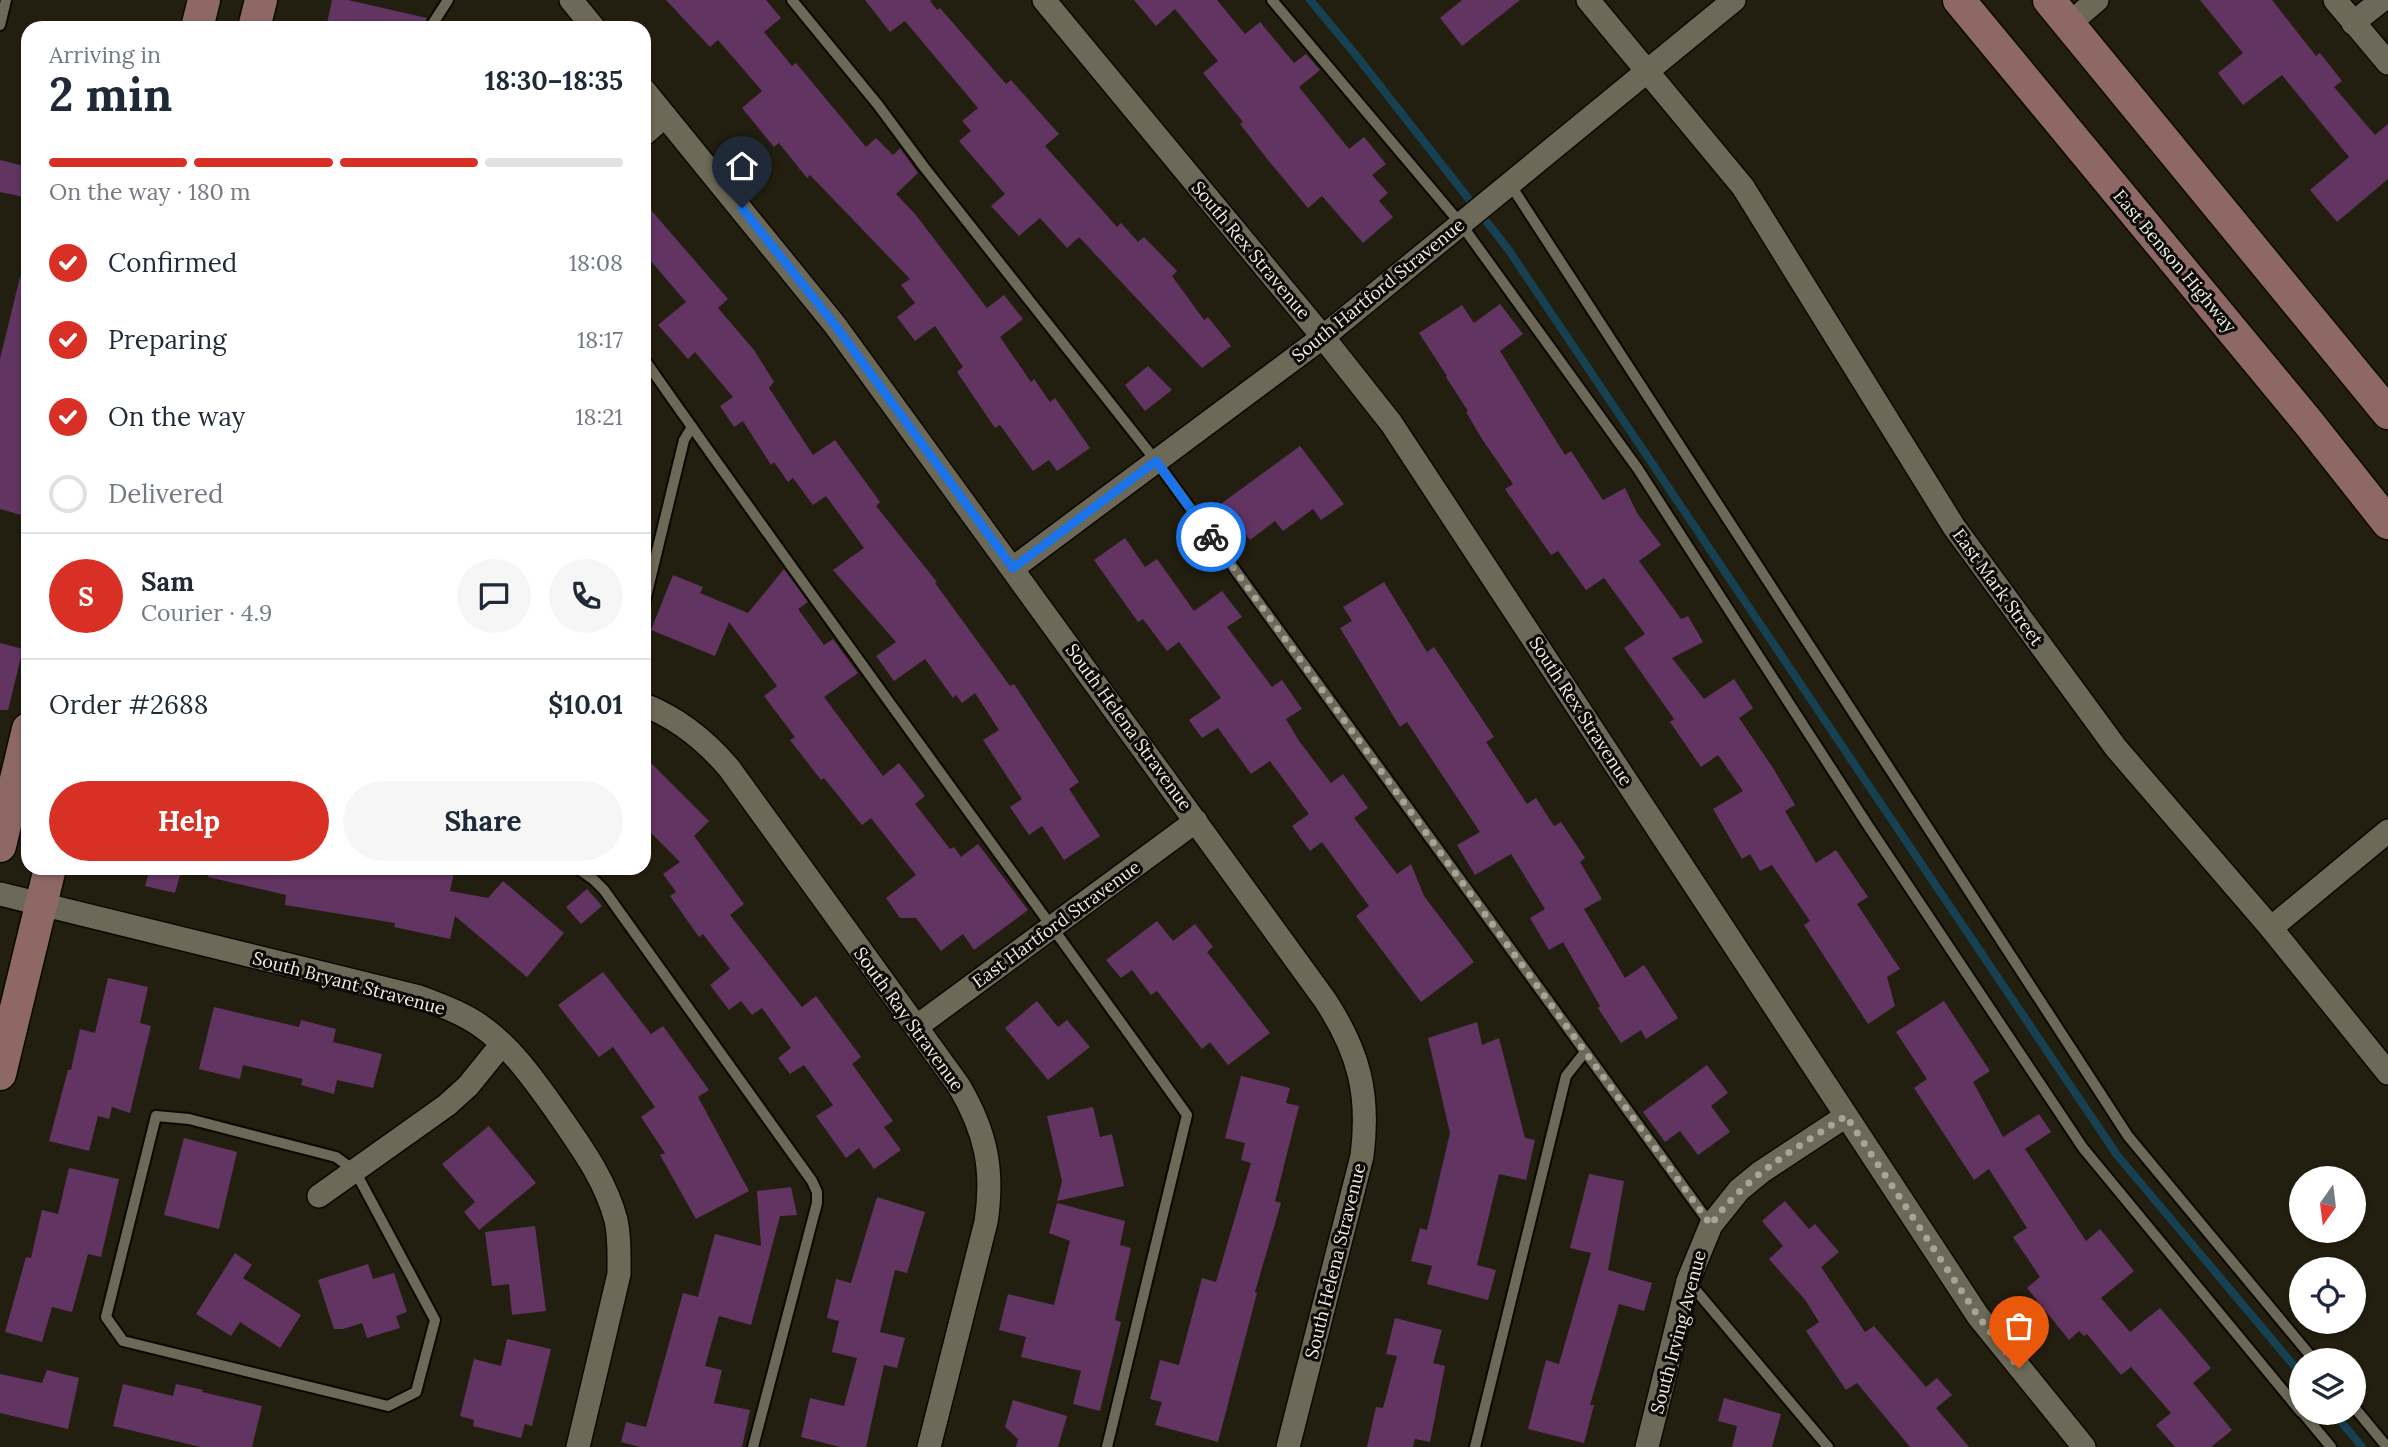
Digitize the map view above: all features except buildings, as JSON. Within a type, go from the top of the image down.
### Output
[{"type":"main road","points":[[200,21],[204,0]]},
{"type":"main road","points":[[256,21],[261,0]]},
{"type":"main road","name":"East Benson Highway","points":[[1959,0],[2300,411],[2388,523]]},
{"type":"main road","points":[[2059,12],[2388,413]]},
{"type":"main road","points":[[0,846],[21,758]]},
{"type":"main road","points":[[0,1074],[48,875]]},
{"type":"street","points":[[571,0],[588,21]]},
{"type":"street","name":"South Rex Stravenue","points":[[1044,0],[1323,337],[1391,424],[1978,1316],[2084,1447]]},
{"type":"street","name":"East Mark Street","points":[[1588,0],[1743,187],[1954,527],[2116,748],[2271,928],[2388,1073]]},
{"type":"street","name":"South Hartford Stravenue","points":[[1013,568],[1323,337],[1734,0]]},
{"type":"street","points":[[2059,12],[2096,0]]},
{"type":"street","points":[[2335,0],[2388,64]]},
{"type":"street","points":[[2353,23],[2382,0]]},
{"type":"street","name":"South Helena Stravenue","points":[[651,99],[828,315],[1340,1023],[1356,1061],[1365,1102],[1362,1156],[1288,1447]]},
{"type":"street","points":[[651,128],[665,116]]},
{"type":"street","name":"South Ray Stravenue","points":[[651,708],[697,735],[729,768],[970,1105],[986,1148],[990,1197],[929,1447]]},
{"type":"street","name":"East Hartford Stravenue","points":[[916,1027],[1196,821]]},
{"type":"street","points":[[2271,928],[2388,831]]},
{"type":"street","name":"South Bryant Stravenue","points":[[0,894],[419,998],[461,1014],[502,1044],[532,1077],[585,1152],[598,1173],[616,1222],[620,1247],[617,1283],[578,1447]]},
{"type":"street","points":[[319,1196],[447,1105],[468,1086],[502,1044]]},
{"type":"street","name":"South Irving Avenue","points":[[1647,1447],[1688,1281],[1711,1225],[1739,1190],[1761,1172],[1846,1116]]},
{"type":"lane","points":[[0,25],[6,0]]},
{"type":"lane","points":[[434,21],[448,0]]},
{"type":"lane","points":[[792,0],[878,105],[1156,461],[1711,1225]]},
{"type":"lane","points":[[1272,0],[1461,224],[1638,469],[1867,824],[2083,1148],[2289,1397]]},
{"type":"lane","points":[[1510,184],[2128,1136],[2304,1348]]},
{"type":"lane","points":[[651,369],[1187,1115],[1107,1447]]},
{"type":"lane","points":[[651,576],[684,440],[692,427]]},
{"type":"lane","points":[[587,875],[604,890],[817,1192],[817,1203],[753,1447]]},
{"type":"lane","points":[[1475,1447],[1566,1076],[1586,1052]]},
{"type":"lane","points":[[156,1116],[189,1119],[336,1157],[355,1171],[435,1320],[416,1392],[388,1406],[123,1340],[106,1317],[156,1116]]},
{"type":"lane","points":[[1688,1281],[1828,1447]]},
{"type":"lane","points":[[2366,1422],[2387,1447]]},
{"type":"lane","points":[[2312,1425],[2330,1447]]},
{"type":"waterway","points":[[1310,0],[1508,249],[2117,1155],[2289,1360]]},
{"type":"waterway","points":[[2344,1425],[2362,1447]]},
{"type":"way so far","points":[[1211,537],[1711,1225],[1739,1190],[1761,1172],[1846,1116],[1978,1316],[2019,1368]]},
{"type":"route","points":[[742,208],[835,325],[1013,568],[1156,461],[1211,537]]}]
